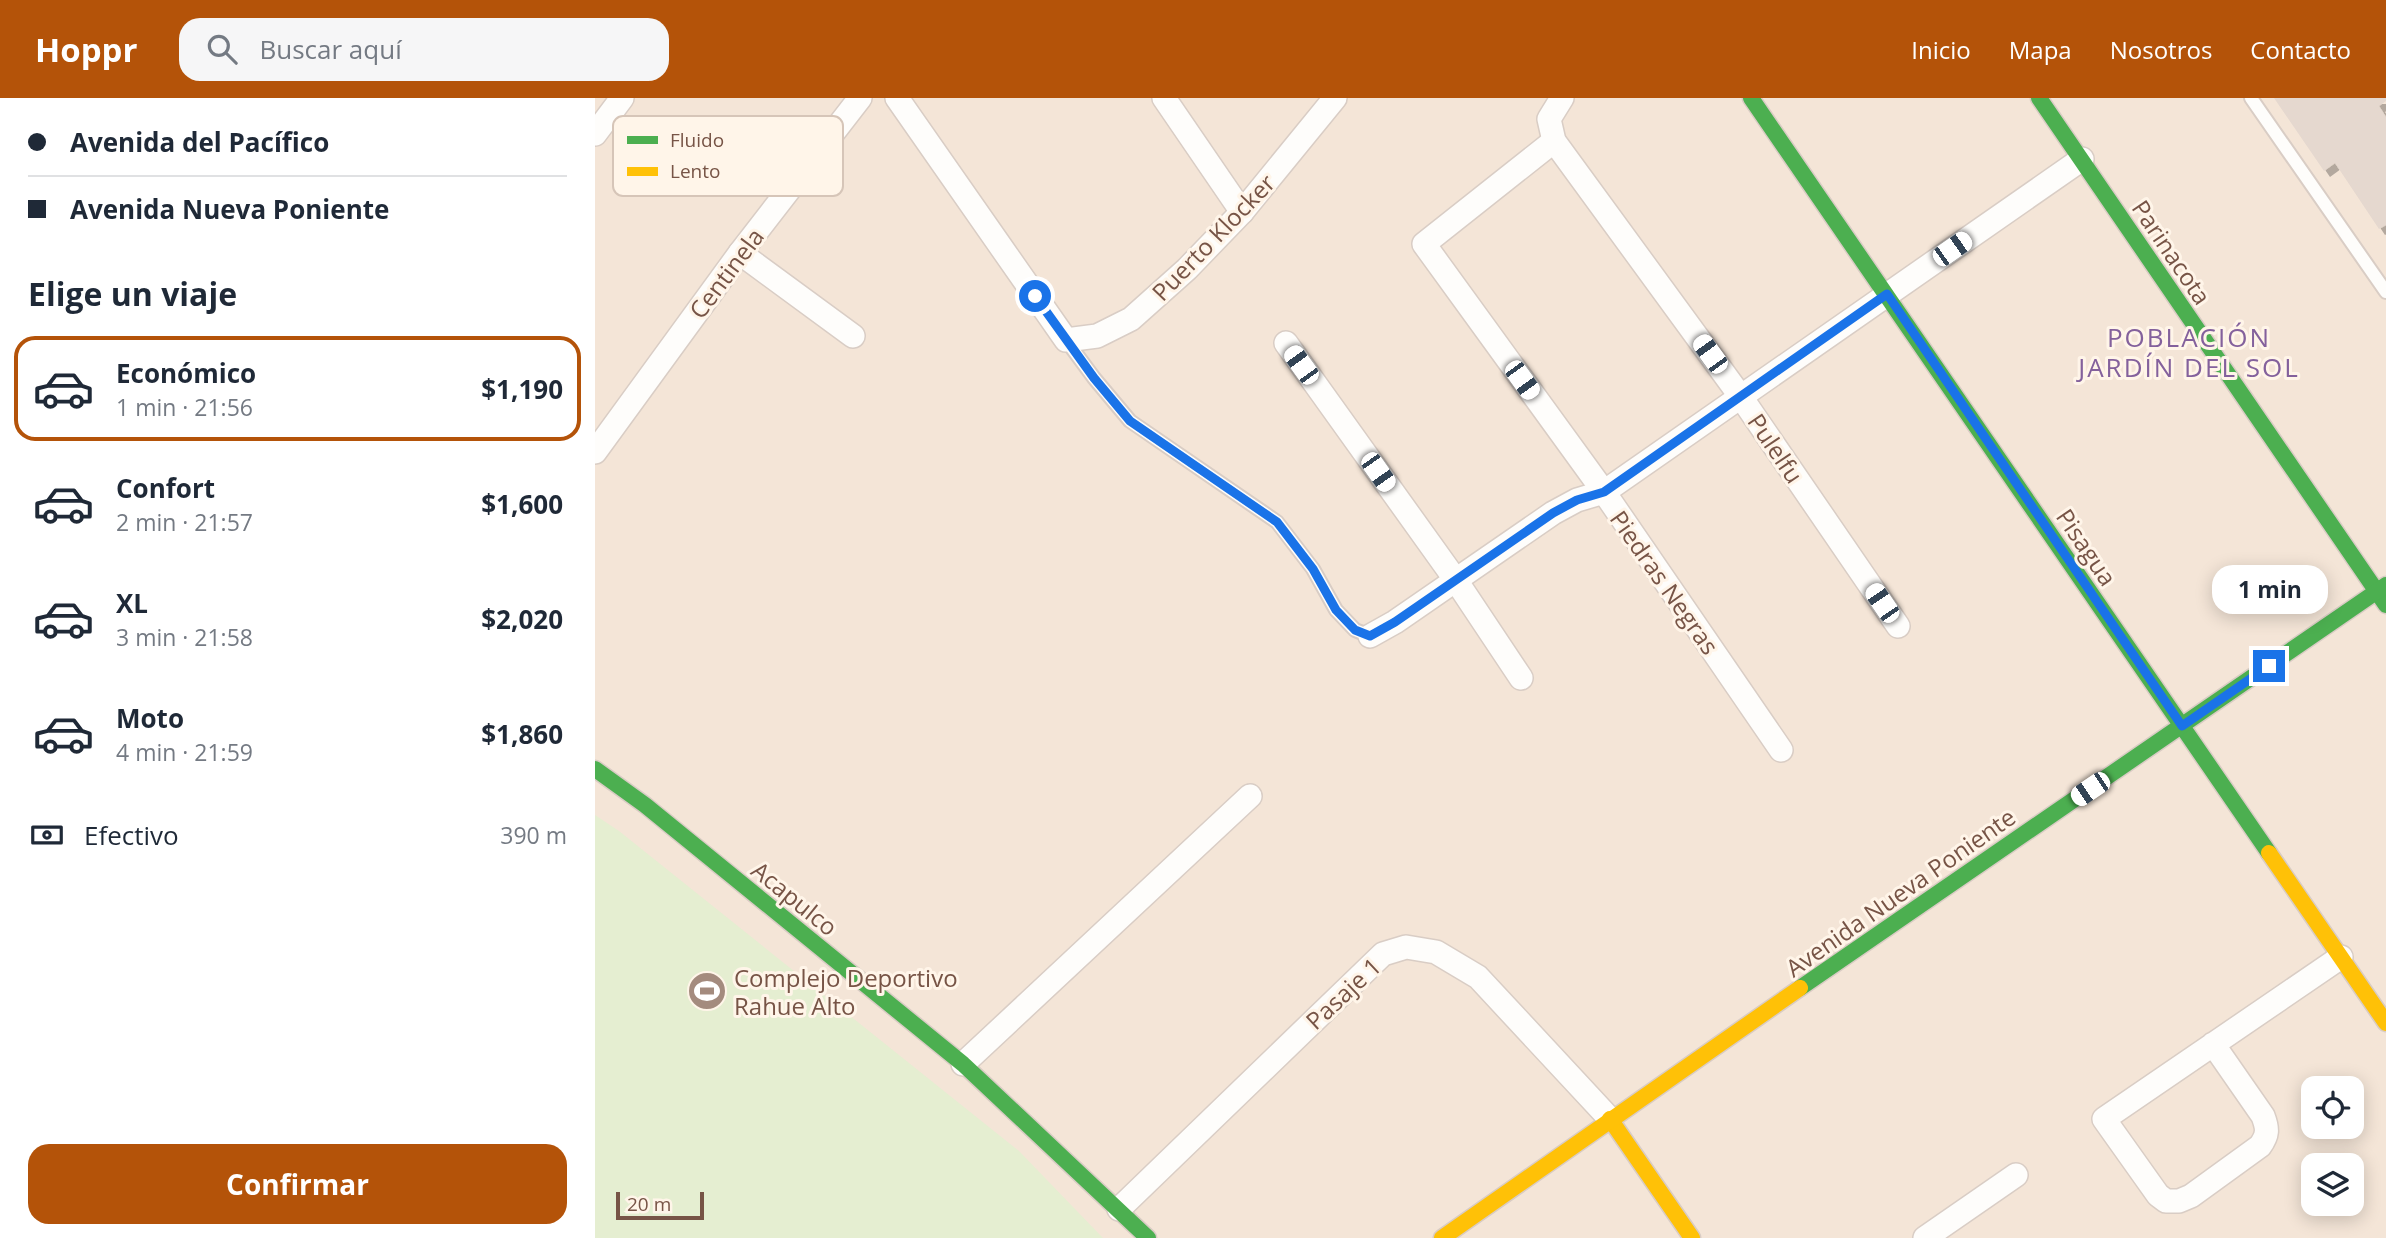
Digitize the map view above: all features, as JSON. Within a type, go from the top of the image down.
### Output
[{"type":"street","points":[[595,134],[622,98]]},
{"type":"street","name":"Centinela","points":[[843,120],[860,98]]},
{"type":"street","points":[[897,98],[1066,340]]},
{"type":"street","points":[[1164,98],[1243,212]]},
{"type":"street","name":"Puerto Klocker","points":[[1066,340],[1097,336],[1131,319],[1187,269],[1243,212],[1335,98]]},
{"type":"street","points":[[1554,141],[1549,119],[1562,98]]},
{"type":"street","name":"Pisagua","points":[[1751,98],[2386,1023]]},
{"type":"street","name":"Parinacota","points":[[2039,98],[2383,594]]},
{"type":"street","name":"Piedras Negras","points":[[1554,141],[1424,244],[1604,492],[1781,750]]},
{"type":"street","name":"Pulelfu","points":[[1554,141],[1741,397],[1898,626]]},
{"type":"street","points":[[1370,636],[1395,622],[1553,513],[1577,500],[1604,492],[2082,159]]},
{"type":"street","name":"Centinela","points":[[595,452],[784,196]]},
{"type":"street","points":[[740,253],[853,336]]},
{"type":"street","points":[[1286,343],[1455,579],[1521,678]]},
{"type":"street","name":"Avenida Nueva Poniente","points":[[1442,1238],[1609,1119],[2182,726],[2383,594]]},
{"type":"street","name":"Acapulco","points":[[595,769],[645,805],[963,1064],[1148,1238]]},
{"type":"street","points":[[963,1064],[1249,796]]},
{"type":"street","name":"Pasaje 1","points":[[1119,1209],[1383,954],[1406,947],[1436,952],[1478,977],[1609,1119]]},
{"type":"street","points":[[2213,1044],[2263,1116],[2268,1128],[2266,1138],[2260,1146],[2191,1196],[2179,1201],[2166,1201],[2158,1195],[2103,1119],[2213,1044],[2341,957]]},
{"type":"street","points":[[1609,1119],[1692,1238]]},
{"type":"street","points":[[1925,1238],[2016,1175]]},
{"type":"lane","points":[[2251,98],[2386,292]]},
{"type":"lane","points":[[1066,340],[1130,421],[1277,522],[1313,569],[1336,610],[1355,630],[1370,636]]},
{"type":"shaded area","points":[[595,98],[2386,98],[2386,1238],[595,1238]]},
{"type":"green space","name":"Complejo Deportivo Rahue Alto","points":[[595,815],[619,831],[1019,1151],[1103,1238],[595,1238]]},
{"type":"building","points":[[2274,98],[2386,98],[2379,106],[2386,117],[2386,225],[2379,229],[2335,163],[2324,171]]},
{"type":"traffic: fast","points":[[1751,98],[2269,853]]},
{"type":"traffic: fast","points":[[2039,98],[2386,605]]},
{"type":"traffic: fast","points":[[1800,988],[2386,585]]},
{"type":"traffic: fast","points":[[595,769],[645,805],[963,1064],[1148,1238]]},
{"type":"traffic: slow","points":[[2269,853],[2386,1023]]},
{"type":"traffic: slow","points":[[1442,1238],[1800,988]]},
{"type":"traffic: slow","points":[[1610,1119],[1692,1238]]},
{"type":"place","name":"Complejo Deportivo Rahue Alto","points":[[707,991]]},
{"type":"district","name":"POBLACIÓN JARDÍN DEL SOL","points":[[2189,352]]},
{"type":"route","points":[[1035,296],[1094,378],[1130,421],[1277,522],[1313,569],[1336,610],[1355,630],[1370,636],[1395,622],[1553,513],[1577,500],[1604,492],[1887,294],[2182,726],[2269,666]]}]
